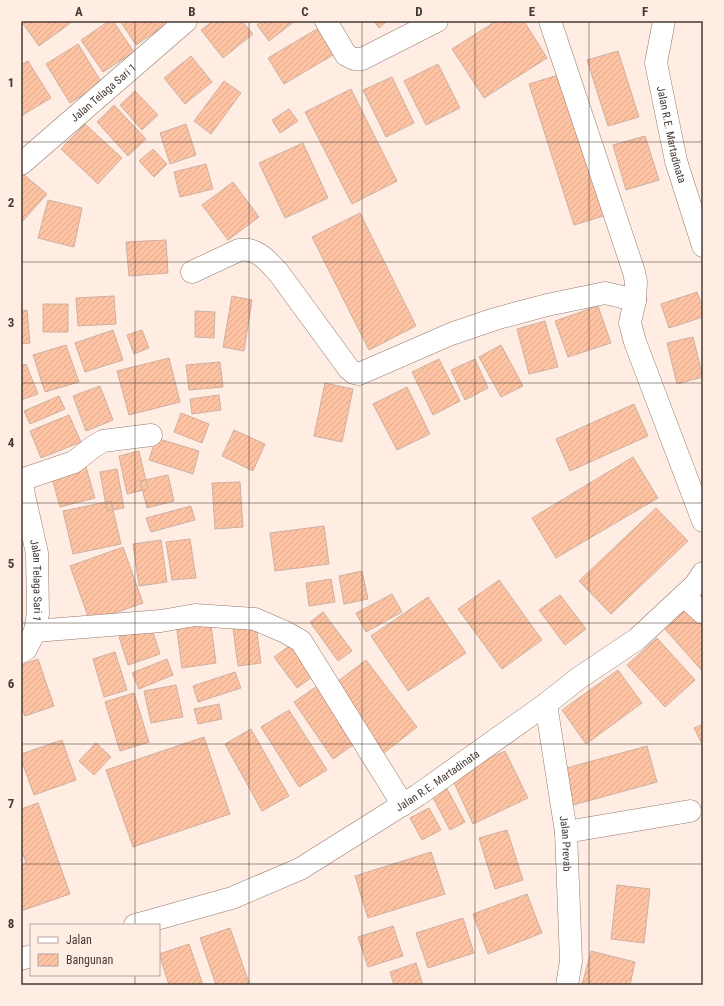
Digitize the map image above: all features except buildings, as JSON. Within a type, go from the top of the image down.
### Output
[{"type":"street","name":"Jalan Telaga Sari 1","points":[[21,164],[30,158],[126,71],[186,21]]},
{"type":"street","points":[[326,21],[346,55],[354,59],[362,59],[437,21]]},
{"type":"street","points":[[550,21],[634,272],[636,282],[635,300],[630,322],[635,342],[703,521]]},
{"type":"street","name":"Jalan R.E. Martadinata","points":[[664,21],[656,63],[676,161],[703,246]]},
{"type":"street","points":[[192,272],[239,250],[253,250],[265,258],[278,272],[349,369],[354,373],[359,374],[451,334],[495,319],[547,305],[605,293],[635,300]]},
{"type":"street","points":[[21,481],[74,462],[103,441],[151,435]]},
{"type":"street","name":"Jalan Telaga Sari 1","points":[[21,481],[37,553],[38,613],[35,631],[26,649],[21,652]]},
{"type":"street","name":"Jalan R.E. Martadinata","points":[[139,924],[232,898],[300,869],[403,805],[546,704],[579,678],[637,639],[695,585],[703,573]]},
{"type":"street","points":[[684,596],[703,613]]},
{"type":"street","points":[[35,631],[160,621],[195,615],[255,620],[285,632],[301,641],[403,805]]},
{"type":"street","name":"Jalan Prevab","points":[[546,704],[566,832],[571,961],[567,985]]},
{"type":"street","points":[[566,832],[690,811]]}]
